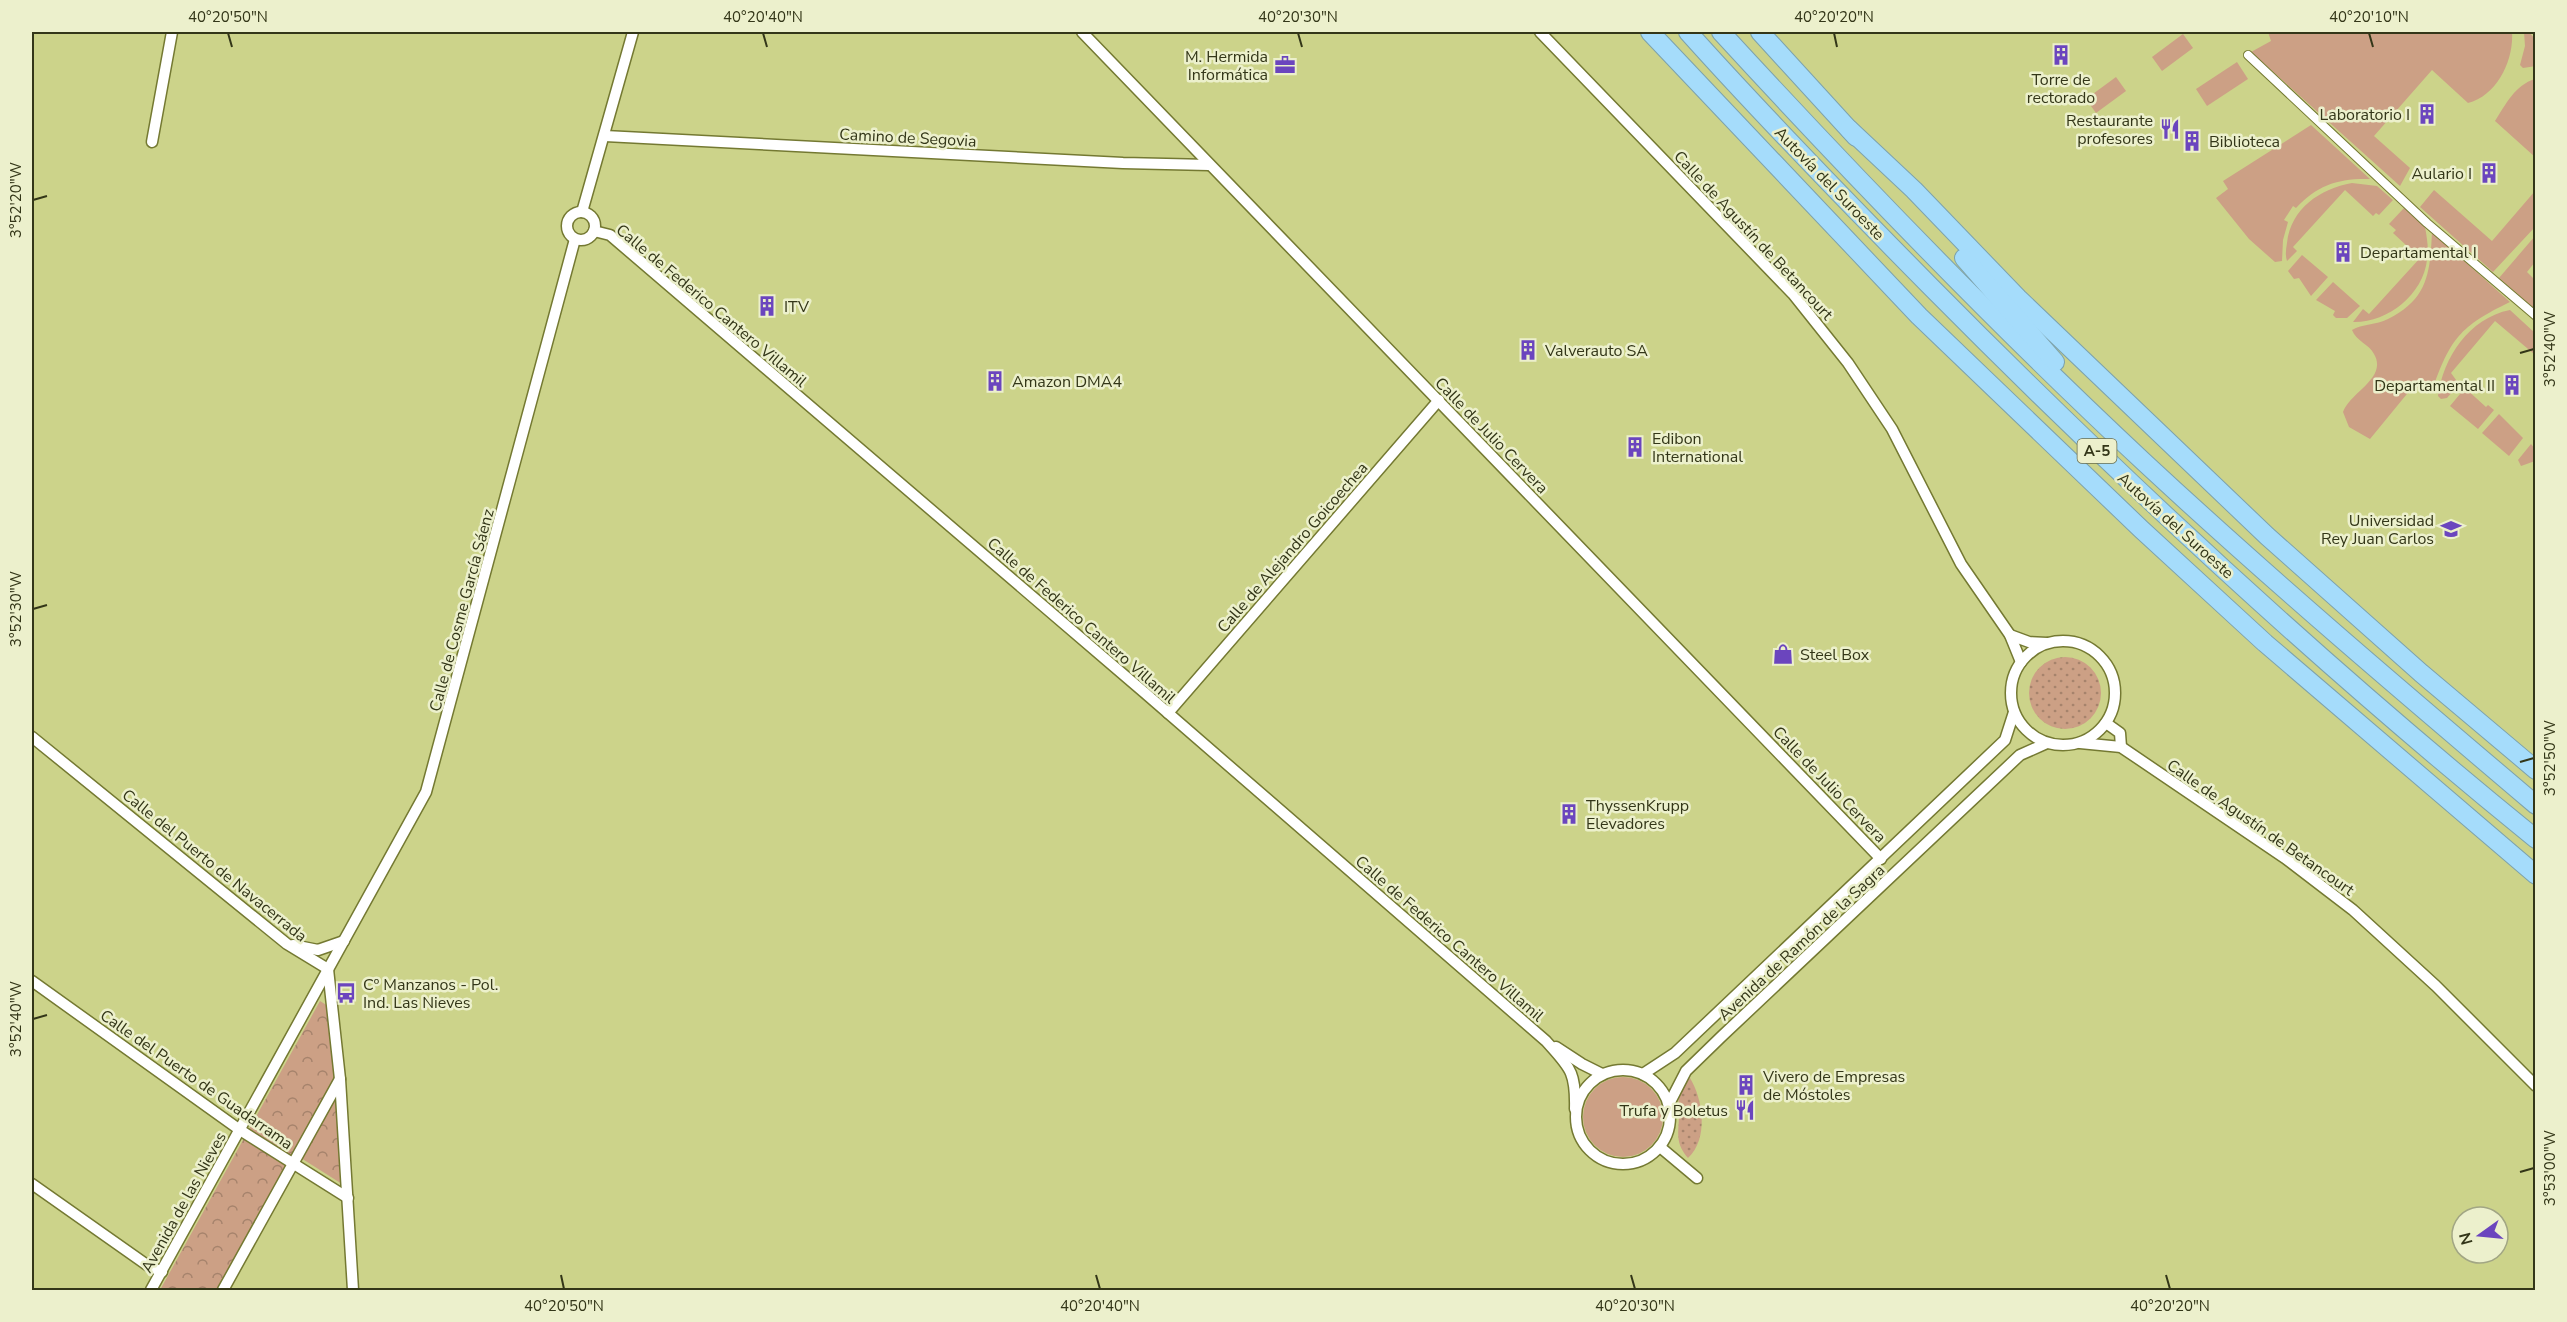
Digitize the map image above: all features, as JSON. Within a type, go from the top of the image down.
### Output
[{"type":"highway","points":[[1650,32],[1919,316],[2141,529],[2274,651],[2535,875]]},
{"type":"highway","name":"Autovía del Suroeste","points":[[1688,32],[1870,225],[2110,464],[2285,625],[2535,839]]},
{"type":"highway","name":"Autovía del Suroeste","points":[[1721,32],[1872,194],[2016,340],[2263,571],[2535,805]]},
{"type":"highway","points":[[1760,32],[1931,219],[2055,362],[2238,538],[2263,571]]},
{"type":"highway","points":[[1849,129],[1914,190],[2018,297],[2267,536],[2421,673],[2535,770]]},
{"type":"street","points":[[152,142],[172,32]]},
{"type":"street","points":[[582,212],[633,32]]},
{"type":"street","name":"Calle de Julio Cervera","points":[[1082,32],[1881,859]]},
{"type":"street","name":"Calle de Agustín de Betancourt","points":[[1540,32],[1793,294],[1848,363],[1892,429],[1961,564],[2010,635],[2021,662]]},
{"type":"street","points":[[2248,55],[2427,223],[2535,316]]},
{"type":"street","name":"Camino de Segovia","points":[[605,136],[1123,164],[1209,165]]},
{"type":"street","points":[[582,212],[592,218],[594,231],[587,239],[575,239],[567,231],[567,224],[571,216],[582,212]]},
{"type":"street","name":"Calle de Federico Cantero Villamil","points":[[594,231],[610,235],[1546,1041],[1602,1074]]},
{"type":"street","name":"Calle de Cosme García Sáenz","points":[[328,969],[426,792],[575,239]]},
{"type":"street","name":"Calle de Alejandro Goicoechea","points":[[1167,713],[1439,400]]},
{"type":"street","points":[[2010,635],[2029,642],[2079,643],[2093,651],[2105,662],[2112,676],[2115,692],[2113,708],[2106,723],[2094,735],[2080,742],[2063,745],[2047,743],[2027,731],[2014,712],[2011,695],[2013,678],[2021,662],[2032,651],[2047,643]]},
{"type":"street","name":"Avenida de Ramón de la Sagra","points":[[1643,1074],[1675,1053],[2005,740],[2014,712]]},
{"type":"street","name":"Calle de Agustín de Betancourt","points":[[2106,723],[2120,733],[2121,747]]},
{"type":"street","name":"Calle del Puerto de Navacerrada","points":[[32,737],[287,944],[328,969]]},
{"type":"street","name":"Calle de Agustín de Betancourt","points":[[2080,742],[2121,747],[2285,858],[2353,910],[2436,986],[2535,1086]]},
{"type":"street","name":"Avenida de Ramón de la Sagra","points":[[1669,1104],[1686,1071],[2020,755],[2047,743]]},
{"type":"street","points":[[287,944],[318,950],[344,941]]},
{"type":"street","points":[[328,969],[340,1079],[353,1290]]},
{"type":"street","name":"Avenida de las Nieves","points":[[152,1290],[328,969]]},
{"type":"street","name":"Calle del Puerto de Guadarrama","points":[[32,981],[240,1130],[348,1198]]},
{"type":"street","name":"Calle de Federico Cantero Villamil","points":[[1546,1041],[1571,1071],[1576,1085],[1575,1109]]},
{"type":"street","points":[[1616,1070],[1630,1070],[1654,1081],[1663,1091],[1669,1104],[1671,1119],[1668,1134],[1660,1147],[1646,1159],[1630,1165],[1612,1164],[1595,1156],[1583,1144],[1576,1127],[1575,1109],[1580,1095],[1590,1082],[1602,1074],[1616,1070]]},
{"type":"street","points":[[223,1290],[340,1079]]},
{"type":"street","points":[[1660,1147],[1697,1178]]},
{"type":"street","points":[[32,1184],[147,1265],[162,1272]]},
{"type":"green space","points":[[2268,32],[2512,32],[2512,43],[2502,75],[2487,93],[2468,103],[2432,70],[2374,136],[2410,168],[2400,186],[2251,52],[2271,41]]},
{"type":"green space","points":[[2524,32],[2529,32],[2535,39],[2536,66],[2523,68],[2520,65],[2525,46]]},
{"type":"green space","points":[[2183,34],[2193,48],[2162,71],[2152,57]]},
{"type":"green space","points":[[2237,62],[2248,79],[2207,106],[2196,89]]},
{"type":"green space","points":[[2116,77],[2126,91],[2096,113],[2086,99]]},
{"type":"green space","points":[[2535,79],[2535,157],[2495,121],[2516,90]]},
{"type":"green space","points":[[2311,125],[2370,179],[2329,184],[2320,188],[2296,208],[2293,206],[2284,220],[2288,222],[2283,240],[2282,261],[2275,262],[2249,239],[2216,198],[2228,189],[2223,181]]},
{"type":"green space","points":[[2352,183],[2377,186],[2393,200],[2379,215],[2376,213],[2373,216],[2345,190],[2293,247],[2297,251],[2287,261],[2286,250],[2290,231],[2301,210],[2318,195]]},
{"type":"green space","points":[[2434,190],[2492,241],[2535,191],[2535,227],[2493,272],[2420,207]]},
{"type":"green space","points":[[2404,208],[2425,227],[2428,252],[2419,285],[2401,305],[2390,312],[2378,318],[2353,322],[2363,309],[2369,314],[2420,258],[2393,233],[2396,230],[2389,224]]},
{"type":"green space","points":[[2432,232],[2510,302],[2468,327],[2451,346],[2432,391],[2421,387],[2411,389],[2370,439],[2349,427],[2343,412],[2372,378],[2377,363],[2372,351],[2356,337],[2352,330],[2388,319],[2411,303],[2419,293],[2428,272]]},
{"type":"green space","points":[[2535,236],[2535,262],[2527,272],[2535,280],[2535,309],[2499,278]]},
{"type":"green space","points":[[2302,255],[2328,277],[2311,296],[2299,278],[2294,279],[2288,271]]},
{"type":"green space","points":[[2333,282],[2360,306],[2347,318],[2336,318],[2333,315],[2335,311],[2316,300]]},
{"type":"green space","points":[[2510,310],[2535,333],[2534,354],[2495,321],[2451,373],[2459,384],[2447,398],[2441,399],[2438,396],[2441,382],[2452,354],[2460,342],[2482,321]]},
{"type":"green space","points":[[2465,388],[2486,407],[2488,405],[2494,410],[2478,429],[2450,406]]},
{"type":"green space","points":[[2499,414],[2523,438],[2509,456],[2482,433]]},
{"type":"green space","points":[[2531,444],[2535,449],[2535,461],[2521,466],[2518,460]]},
{"type":"green space","points":[[2072,657],[2091,667],[2099,679],[2101,693],[2099,707],[2091,719],[2079,727],[2058,729],[2039,719],[2031,707],[2029,686],[2039,667],[2051,659]]},
{"type":"green space","points":[[320,1001],[328,1006],[342,1184],[293,1153],[217,1290],[160,1290]]},
{"type":"green space","points":[[1615,1077],[1631,1077],[1652,1088],[1663,1109],[1663,1125],[1652,1146],[1631,1157],[1615,1157],[1601,1151],[1589,1139],[1583,1125],[1583,1109],[1589,1095],[1601,1083]]},
{"type":"green space","points":[[1690,1078],[1698,1097],[1702,1119],[1699,1140],[1695,1150],[1688,1158],[1681,1148],[1679,1139],[1679,1101],[1682,1087]]},
{"type":"place","name":"Torre de rectorado","points":[[2061,55]]},
{"type":"place","name":"M. Hermida Informática","points":[[1285,65]]},
{"type":"place","name":"Laboratorio I","points":[[2427,114]]},
{"type":"place","name":"Restaurante profesores","points":[[2170,129]]},
{"type":"place","name":"Biblioteca","points":[[2192,141]]},
{"type":"place","name":"Aulario I","points":[[2489,173]]},
{"type":"place","name":"Departamental I","points":[[2343,252]]},
{"type":"place","name":"ITV","points":[[767,306]]},
{"type":"place","name":"Valverauto SA","points":[[1528,350]]},
{"type":"place","name":"Amazon DMA4","points":[[995,381]]},
{"type":"place","name":"Departamental II","points":[[2512,385]]},
{"type":"place","name":"Edibon International","points":[[1635,447]]},
{"type":"place","name":"Universidad Rey Juan Carlos","points":[[2451,529]]},
{"type":"place","name":"Steel Box","points":[[1783,654]]},
{"type":"place","name":"ThyssenKrupp Elevadores","points":[[1569,814]]},
{"type":"place","name":"Cº Manzanos - Pol. Ind. Las Nieves","points":[[346,993]]},
{"type":"place","name":"Vivero de Empresas de Móstoles","points":[[1746,1085]]},
{"type":"place","name":"Trufa y Boletus","points":[[1745,1110]]}]
